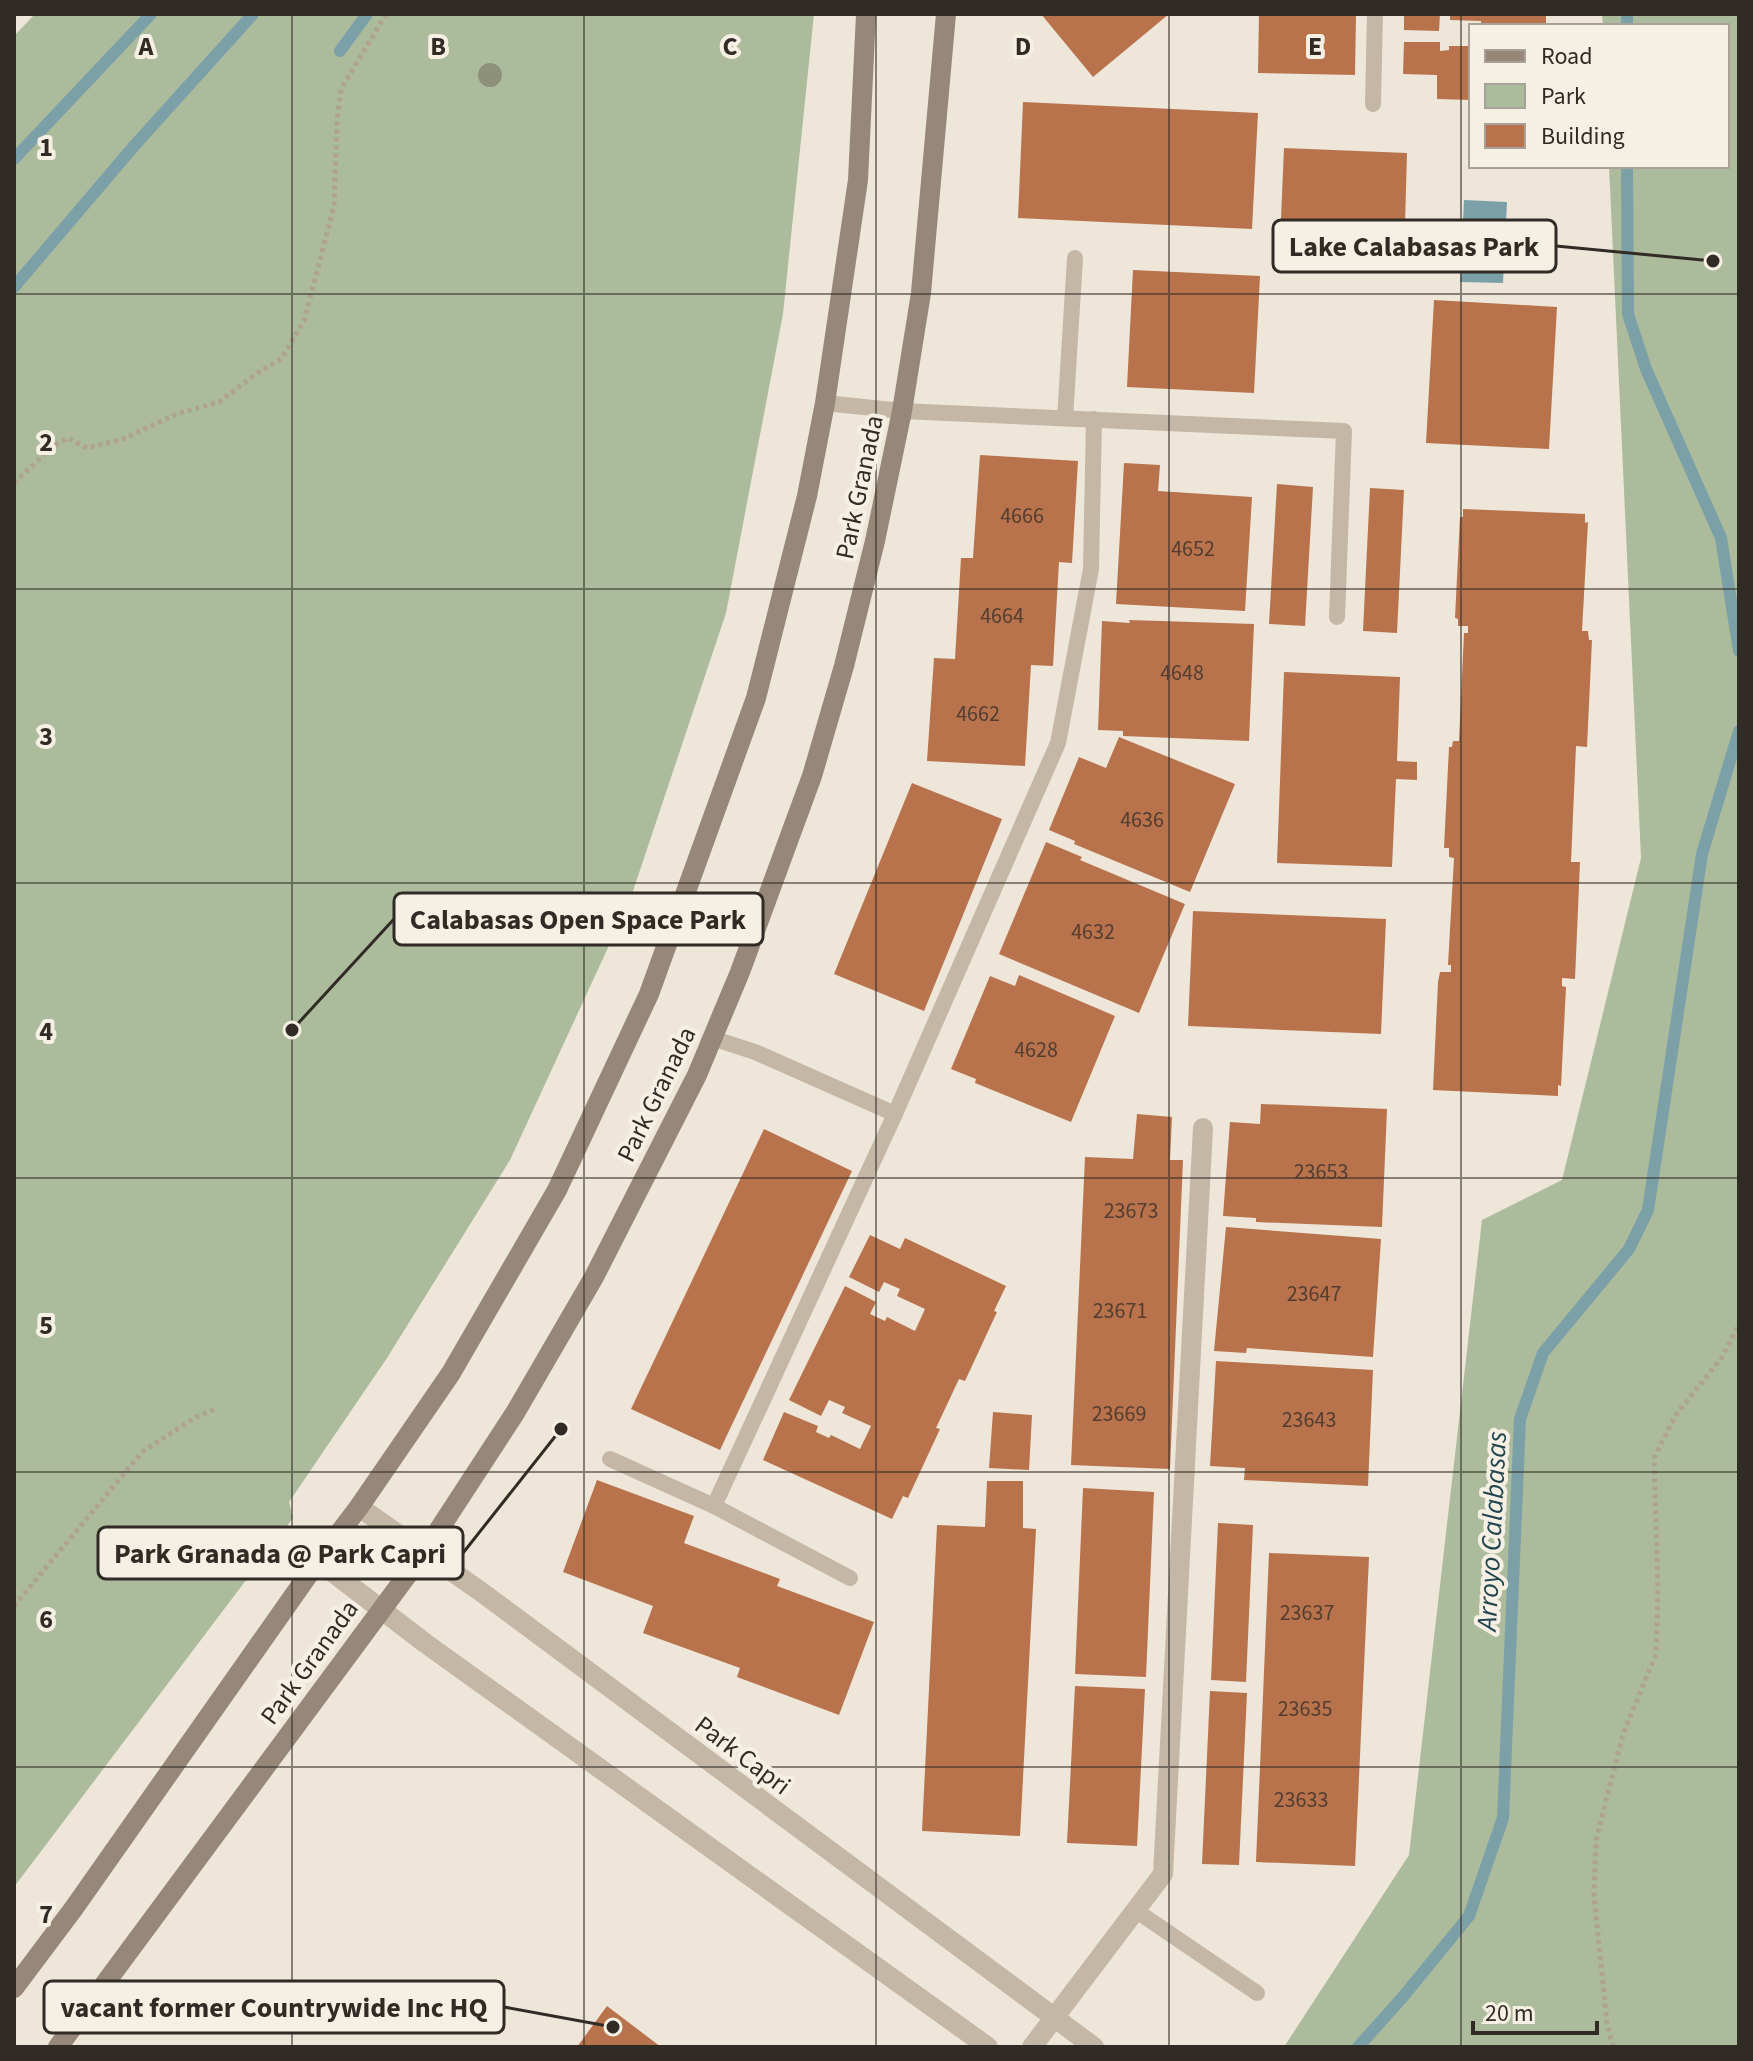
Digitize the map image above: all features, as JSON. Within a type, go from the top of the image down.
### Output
[{"type":"street","name":"Park Granada","points":[[14,1988],[359,1507],[451,1373],[557,1190],[649,994],[756,698],[807,496],[825,403],[858,180],[866,14]]},
{"type":"street","name":"Park Granada","points":[[58,2047],[425,1551],[515,1413],[594,1277],[697,1075],[740,972],[812,776],[844,666],[875,541],[902,411],[921,293],[946,14]]},
{"type":"street","points":[[1032,2047],[1163,1874],[1203,1128]]},
{"type":"street","name":"Park Capri","points":[[359,1507],[425,1551],[1094,2047]]},
{"type":"street","points":[[318,1561],[425,1643],[988,2047]]},
{"type":"lane","points":[[1373,104],[1375,14]]},
{"type":"lane","points":[[1065,418],[1075,258]]},
{"type":"lane","points":[[825,403],[902,411],[1344,431],[1337,617]]},
{"type":"lane","points":[[714,1506],[895,1114],[1058,743],[1091,569],[1094,419]]},
{"type":"lane","points":[[712,1038],[755,1052],[895,1114]]},
{"type":"lane","points":[[610,1459],[714,1506],[850,1578]]},
{"type":"lane","points":[[1135,1910],[1257,1993]]},
{"type":"path","points":[[14,483],[52,447],[68,438],[87,448],[123,439],[179,413],[219,402],[281,359],[304,321],[331,222],[341,89],[386,14]]},
{"type":"path","points":[[1613,2047],[1607,2023],[1594,1896],[1596,1840],[1623,1734],[1656,1654],[1658,1589],[1654,1458],[1675,1416],[1722,1357],[1739,1325]]},
{"type":"path","points":[[14,1606],[142,1452],[196,1417],[218,1408]]},
{"type":"green space","points":[[35,14],[814,14],[783,314],[726,613],[630,900],[510,1160],[387,1358],[289,1502],[293,1518],[14,1887],[14,36]]},
{"type":"green space","points":[[1602,14],[1739,14],[1739,2047],[1284,2047],[1409,1855],[1482,1220],[1562,1180],[1641,858],[1609,168],[1729,168],[1729,24],[1603,24]]},
{"type":"water","points":[[1464,200],[1507,202],[1503,283],[1460,282]]},
{"type":"building","points":[[1041,14],[1169,14],[1093,77]]},
{"type":"building","points":[[1259,14],[1356,14],[1355,75],[1258,73]]},
{"type":"building","points":[[1404,14],[1440,14],[1439,31],[1404,30]]},
{"type":"building","points":[[1450,14],[1546,14],[1546,24],[1481,24],[1481,21],[1450,20]]},
{"type":"building","points":[[1404,42],[1440,42],[1440,51],[1449,50],[1449,46],[1469,46],[1469,100],[1437,99],[1437,75],[1403,74]]},
{"type":"building","points":[[1023,102],[1258,113],[1252,229],[1018,218]]},
{"type":"building","points":[[1284,148],[1407,153],[1402,270],[1279,265]]},
{"type":"building","points":[[1133,270],[1260,276],[1254,393],[1127,387]]},
{"type":"building","points":[[1434,300],[1557,307],[1549,449],[1426,443]]},
{"type":"building","points":[[980,455],[1078,461],[1072,563],[1059,562],[1053,666],[1031,665],[1025,766],[927,761],[934,658],[955,659],[961,558],[973,558]]},
{"type":"building","points":[[1124,463],[1160,465],[1158,491],[1252,497],[1245,611],[1116,604]]},
{"type":"building","points":[[1277,484],[1313,487],[1305,626],[1269,624]]},
{"type":"building","points":[[1370,488],[1404,490],[1397,633],[1363,631]]},
{"type":"building","points":[[1463,509],[1585,514],[1585,523],[1588,522],[1582,631],[1588,631],[1589,640],[1592,640],[1587,747],[1576,746],[1571,862],[1580,862],[1575,979],[1562,978],[1562,986],[1566,987],[1558,1096],[1433,1090],[1438,982],[1440,972],[1451,972],[1451,965],[1448,965],[1454,858],[1449,857],[1449,848],[1444,848],[1449,747],[1452,747],[1453,741],[1459,741],[1464,633],[1468,633],[1468,626],[1458,626],[1458,619],[1455,618],[1460,517],[1463,517]]},
{"type":"building","points":[[1129,620],[1254,624],[1249,741],[1123,736],[1123,731],[1098,730],[1102,621],[1130,623]]},
{"type":"building","points":[[1284,672],[1400,677],[1397,761],[1417,762],[1417,780],[1396,779],[1392,867],[1277,863]]},
{"type":"building","points":[[1119,737],[1235,784],[1190,892],[1074,844],[1075,841],[1049,830],[1079,757],[1106,768]]},
{"type":"building","points":[[912,783],[1002,819],[924,1011],[834,974]]},
{"type":"building","points":[[1046,842],[1082,857],[1080,860],[1185,904],[1139,1013],[999,954]]},
{"type":"building","points":[[1193,911],[1386,919],[1381,1034],[1188,1026]]},
{"type":"building","points":[[1019,975],[1115,1016],[1071,1122],[975,1083],[976,1079],[951,1069],[990,976],[1015,986]]},
{"type":"building","points":[[1261,1104],[1387,1109],[1382,1227],[1256,1222],[1256,1218],[1223,1216],[1230,1122],[1260,1124]]},
{"type":"building","points":[[1137,1114],[1172,1117],[1170,1160],[1183,1160],[1170,1469],[1071,1465],[1085,1157],[1133,1159]]},
{"type":"building","points":[[764,1129],[852,1171],[720,1450],[631,1409]]},
{"type":"building","points":[[1226,1227],[1381,1239],[1373,1357],[1247,1348],[1246,1353],[1214,1351]]},
{"type":"building","points":[[870,1235],[900,1249],[905,1238],[1006,1286],[965,1381],[959,1379],[936,1428],[940,1429],[908,1498],[903,1496],[892,1519],[763,1460],[784,1412],[818,1426],[816,1432],[829,1438],[831,1435],[860,1449],[871,1426],[842,1413],[845,1407],[829,1400],[821,1416],[789,1400],[845,1286],[876,1302],[870,1314],[885,1321],[887,1317],[915,1331],[925,1309],[897,1296],[900,1289],[884,1282],[879,1292],[849,1277]]},
{"type":"building","points":[[1216,1361],[1373,1370],[1368,1486],[1244,1480],[1245,1468],[1210,1466]]},
{"type":"building","points":[[993,1412],[1032,1415],[1029,1470],[989,1468]]},
{"type":"building","points":[[597,1480],[694,1516],[684,1543],[780,1579],[777,1586],[874,1622],[839,1715],[737,1677],[740,1668],[643,1633],[653,1606],[563,1572]]},
{"type":"building","points":[[987,1481],[1023,1481],[1023,1528],[1036,1529],[1020,1836],[922,1831],[937,1525],[985,1527]]},
{"type":"building","points":[[1083,1488],[1154,1492],[1146,1677],[1075,1674]]},
{"type":"building","points":[[1218,1523],[1253,1525],[1246,1682],[1211,1680]]},
{"type":"building","points":[[1269,1553],[1369,1557],[1355,1866],[1256,1862]]},
{"type":"building","points":[[1075,1686],[1145,1689],[1137,1846],[1067,1843]]},
{"type":"building","points":[[1210,1691],[1247,1693],[1239,1865],[1202,1864]]},
{"type":"building","points":[[607,2006],[661,2047],[577,2047]]},
{"type":"waterway","points":[[14,159],[151,14]]},
{"type":"waterway","points":[[14,287],[134,146],[253,14]]},
{"type":"waterway","points":[[340,51],[367,14]]},
{"type":"waterway","name":"Arroyo Calabasas","points":[[1627,14],[1627,24]]},
{"type":"waterway","name":"Arroyo Calabasas","points":[[1627,168],[1628,314],[1646,369],[1721,538],[1739,651]]},
{"type":"waterway","name":"Arroyo Calabasas","points":[[1358,2047],[1469,1916],[1503,1818],[1520,1419],[1543,1353],[1629,1249],[1648,1210],[1702,854],[1739,731]]},
{"type":"place","name":"Lake Calabasas Park","points":[[1713,261]]},
{"type":"place","name":"Calabasas Open Space Park","points":[[292,1030]]},
{"type":"place","name":"Park Granada @ Park Capri","points":[[561,1429]]},
{"type":"place","name":"vacant former Countrywide Inc HQ","points":[[613,2027]]}]
